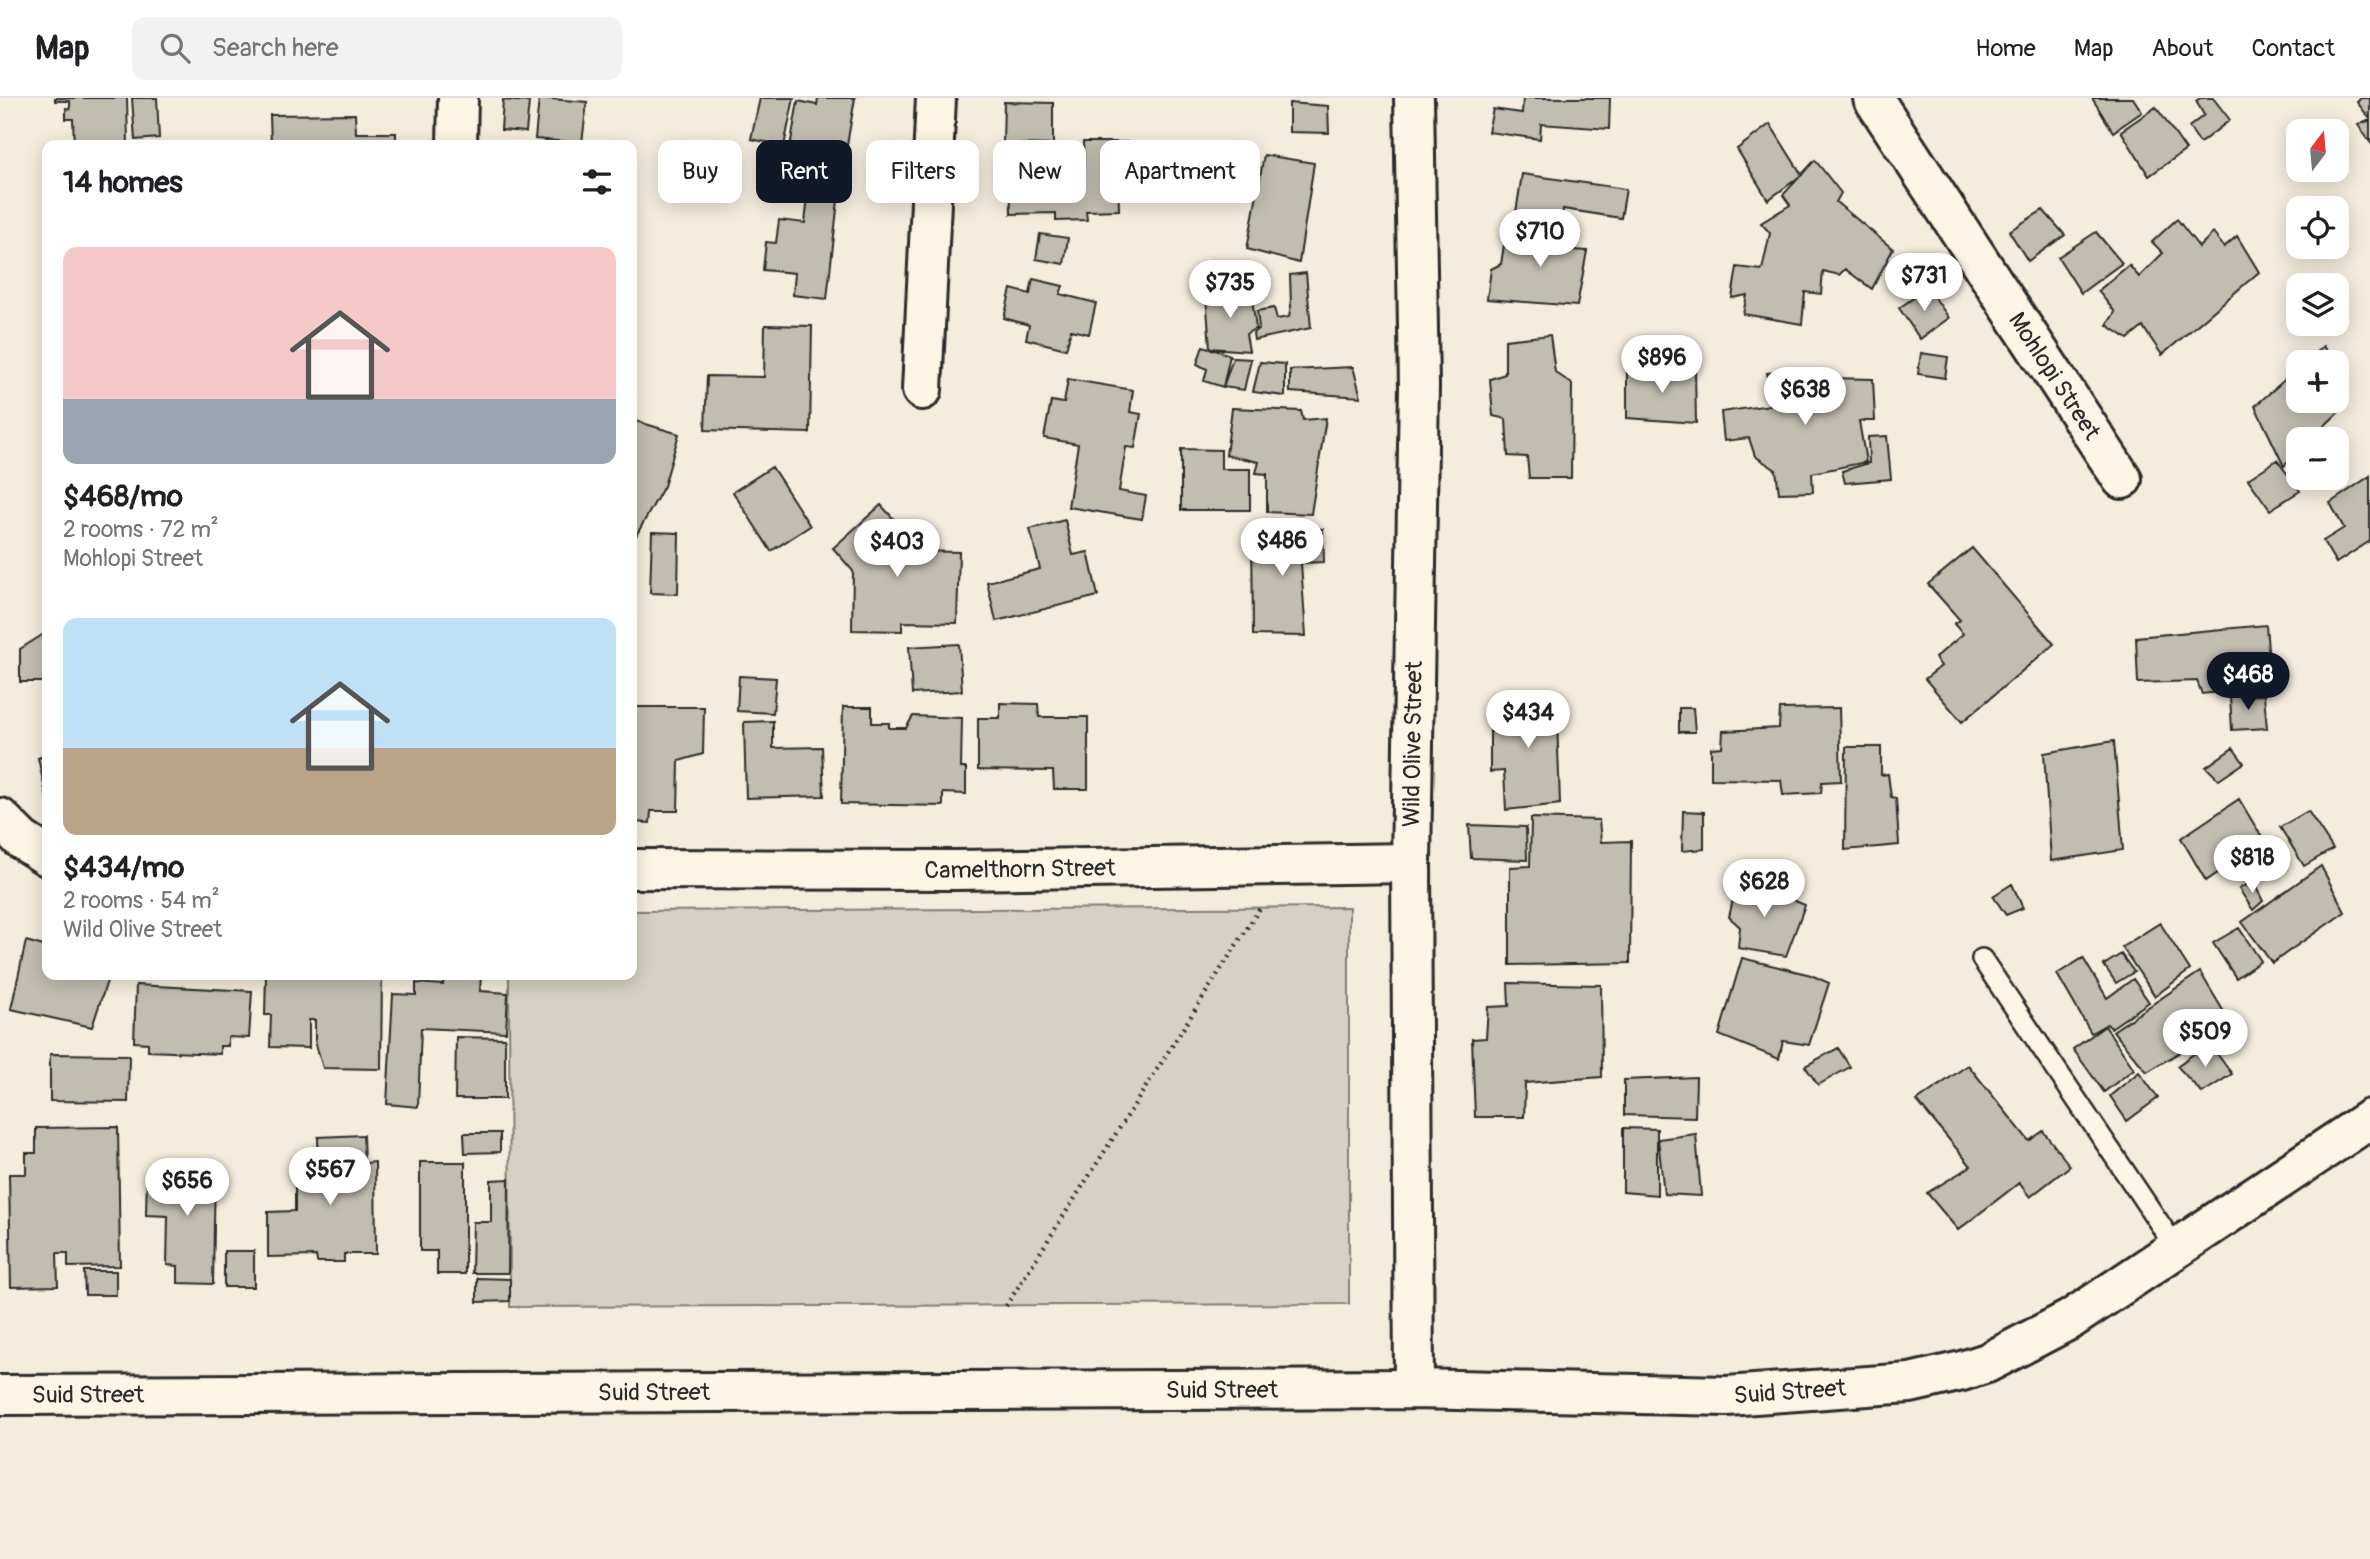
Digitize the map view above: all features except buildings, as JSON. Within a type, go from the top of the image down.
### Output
[{"type":"street","points":[[457,140],[458,98]]},
{"type":"street","points":[[922,390],[936,98]]},
{"type":"street","name":"Wild Olive Street","points":[[1414,98],[1419,386],[1410,863],[1414,1389]]},
{"type":"street","name":"Mohlopi Street","points":[[1873,98],[2122,479]]},
{"type":"street","points":[[3,822],[22,840],[42,853]]},
{"type":"street","name":"Camelthorn Street","points":[[637,869],[955,870],[1410,863]]},
{"type":"street","name":"Suid Street","points":[[0,1395],[550,1395],[1414,1389],[1727,1396],[1910,1383],[1962,1371],[2005,1354],[2071,1319],[2370,1119]]},
{"type":"lane","points":[[1982,959],[2176,1248]]},
{"type":"path","points":[[1006,1306],[1260,908]]},
{"type":"shaded area","points":[[1349,907],[1349,1304],[510,1307],[509,980],[637,980],[637,911]]}]
